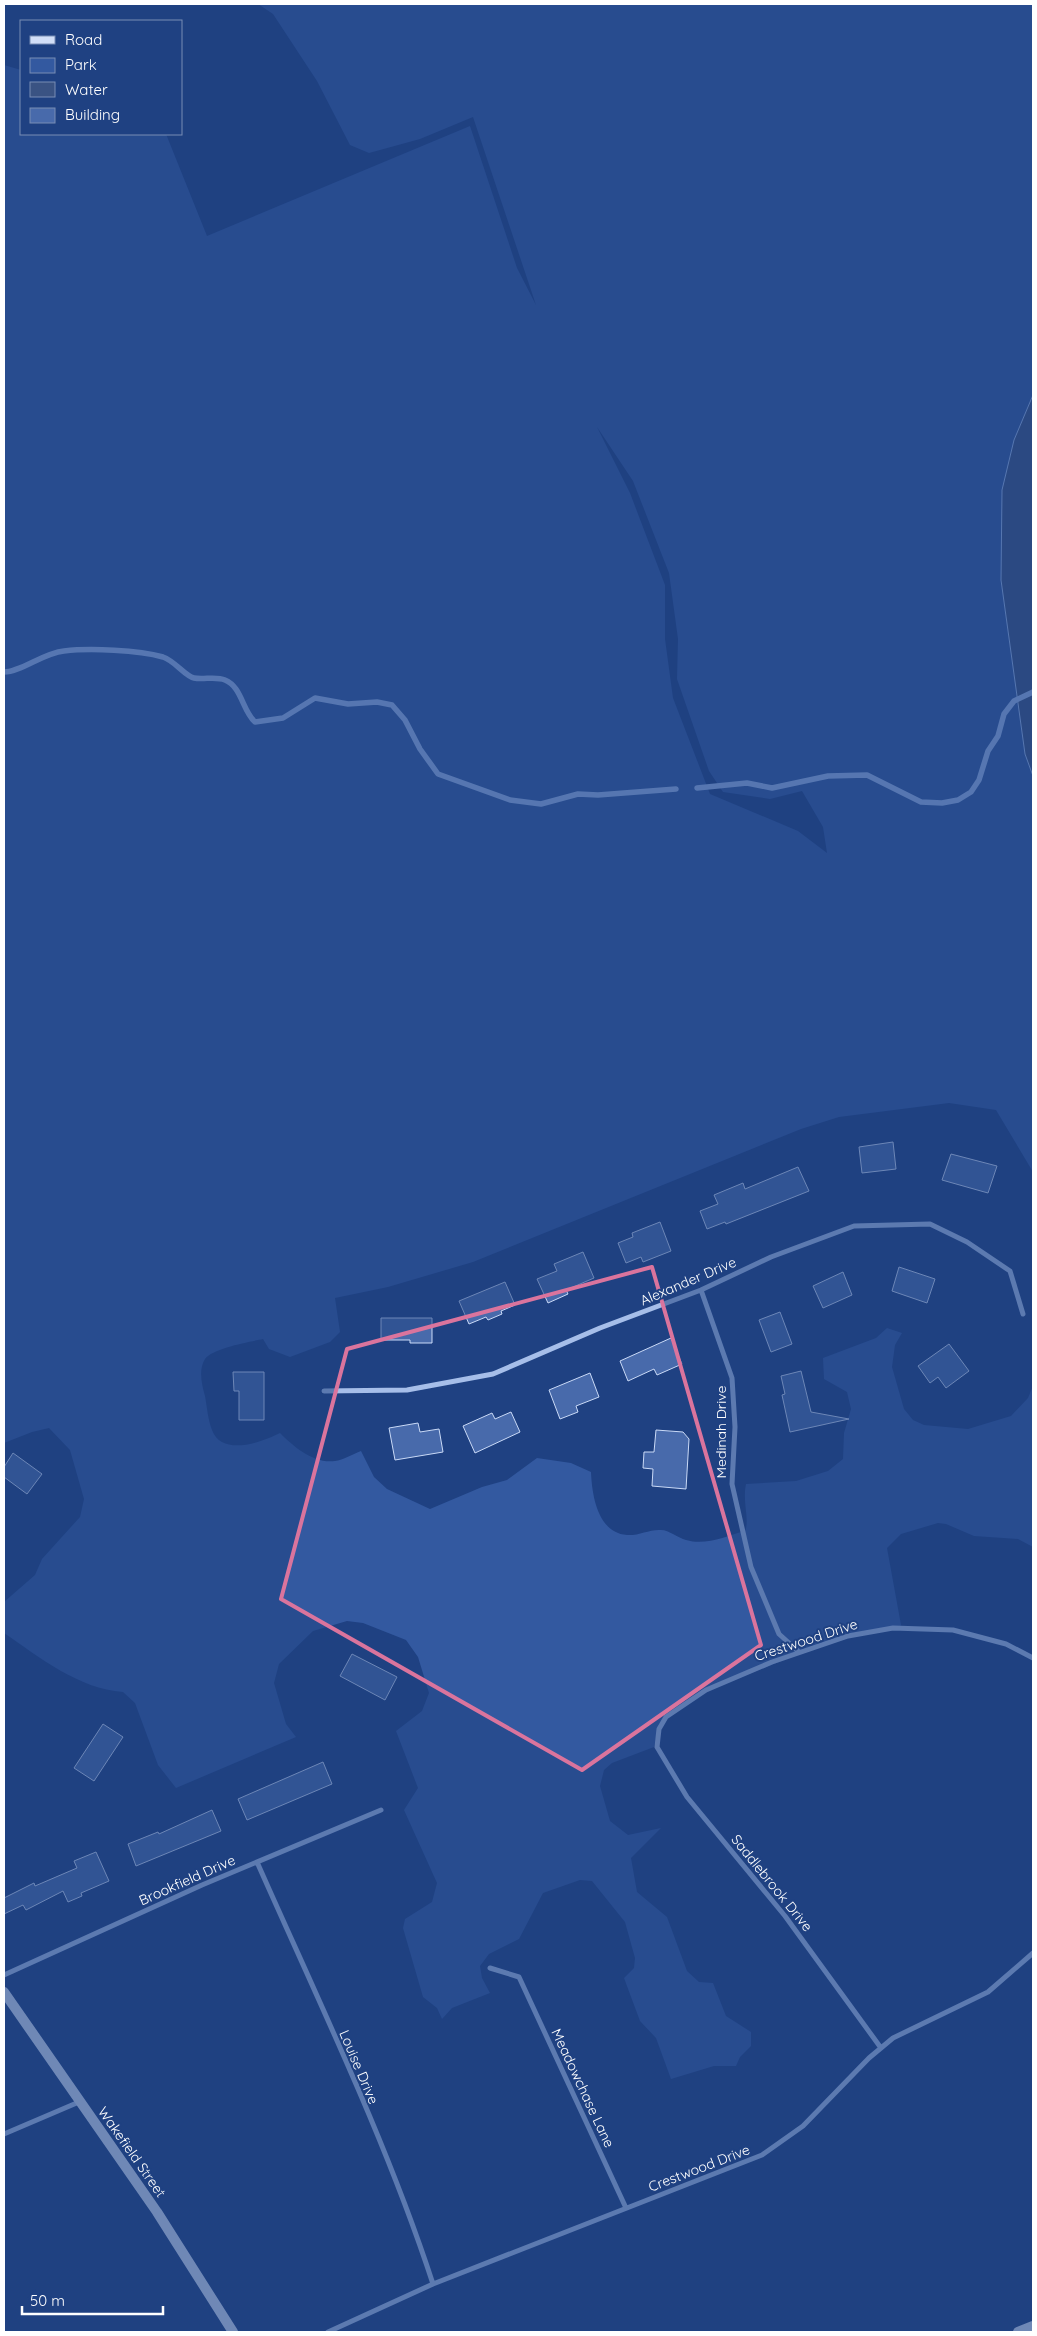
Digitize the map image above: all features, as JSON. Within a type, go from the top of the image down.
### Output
[{"type":"street","name":"Alexander Drive","points":[[324,1391],[407,1390],[493,1374],[600,1328],[701,1290],[770,1257],[854,1226],[930,1224],[967,1242],[1010,1272],[1023,1314]]},
{"type":"street","name":"Medinah Drive","points":[[701,1290],[732,1378],[735,1426],[732,1484],[752,1567],[779,1634],[799,1652]]},
{"type":"street","name":"Crestwood Drive","points":[[659,1729],[666,1717],[706,1690],[799,1652],[848,1636],[893,1628],[953,1630],[987,1637],[1006,1644],[1033,1658]]},
{"type":"street","name":"Saddlebrook Drive","points":[[659,1729],[657,1747],[688,1797],[785,1916],[881,2048]]},
{"type":"street","name":"Brookfield Drive","points":[[4,1974],[202,1884],[381,1810]]},
{"type":"street","name":"Louise Drive","points":[[257,1862],[366,2112],[415,2230],[433,2284]]},
{"type":"street","name":"Crestwood Drive","points":[[328,2332],[433,2284],[762,2156],[777,2147],[803,2126],[881,2048],[908,2029],[974,2001],[988,1992],[1033,1953]]},
{"type":"street","name":"Meadowchase Lane","points":[[490,1968],[519,1977],[626,2208]]},
{"type":"street","name":"Wakefield Street","points":[[4,1992],[157,2212],[232,2332]]},
{"type":"street","points":[[4,2134],[79,2102]]},
{"type":"street","points":[[1018,2332],[1033,2326]]},
{"type":"highlighted area","points":[[652,1267],[761,1645],[582,1770],[281,1599],[347,1349]]},
{"type":"green space","points":[[258,4],[1033,4],[1033,395],[1014,440],[1001,580],[1025,754],[1033,776],[1033,1172],[996,1110],[949,1103],[839,1117],[801,1129],[473,1262],[388,1287],[335,1298],[340,1332],[330,1342],[290,1357],[269,1349],[263,1339],[232,1346],[209,1355],[203,1363],[201,1373],[212,1430],[217,1438],[224,1443],[243,1445],[280,1433],[298,1449],[320,1460],[338,1460],[361,1451],[374,1477],[387,1489],[430,1509],[482,1487],[507,1480],[537,1458],[571,1463],[591,1472],[598,1512],[609,1528],[617,1533],[627,1535],[653,1530],[667,1531],[693,1542],[716,1540],[745,1531],[747,1521],[746,1484],[796,1481],[828,1471],[843,1459],[844,1433],[851,1409],[847,1392],[824,1379],[823,1358],[876,1338],[887,1328],[902,1333],[895,1345],[892,1367],[904,1409],[913,1420],[924,1425],[968,1429],[1011,1416],[1028,1398],[1033,1386],[1033,1547],[1018,1539],[974,1536],[946,1524],[938,1523],[901,1534],[887,1548],[901,1625],[899,1628],[851,1634],[695,1695],[659,1724],[654,1747],[612,1763],[604,1770],[600,1786],[610,1821],[628,1835],[661,1828],[631,1858],[637,1892],[667,1917],[687,1971],[699,1982],[713,1983],[726,2016],[751,2032],[751,2046],[740,2057],[736,2066],[714,2066],[671,2079],[656,2038],[640,2021],[624,1978],[634,1968],[635,1958],[625,1922],[592,1881],[580,1880],[543,1893],[519,1939],[489,1954],[480,1966],[482,1978],[490,1993],[452,2008],[442,2019],[437,2008],[423,1997],[403,1928],[405,1919],[432,1902],[437,1883],[404,1810],[418,1788],[396,1731],[422,1711],[429,1693],[418,1657],[406,1640],[363,1623],[347,1621],[313,1631],[279,1664],[274,1683],[286,1724],[296,1737],[176,1788],[158,1765],[135,1703],[123,1692],[107,1690],[75,1678],[45,1661],[4,1633],[4,1602],[35,1575],[42,1559],[80,1517],[84,1499],[70,1450],[49,1428],[32,1432],[4,1443],[4,65],[20,70],[20,135],[166,135],[207,236],[470,126],[517,268],[536,305],[473,117],[420,139],[369,153],[350,145],[317,81],[273,14]],"holes":[[[597,427],[633,481],[669,573],[678,639],[677,679],[709,771],[723,792],[770,799],[802,791],[823,827],[827,853],[798,831],[710,794],[673,698],[665,639],[665,585],[630,493]]]},
{"type":"water","points":[[1033,395],[1033,776],[1025,754],[1001,580],[1002,490],[1014,440]]},
{"type":"building","points":[[893,1142],[896,1169],[862,1173],[859,1147]]},
{"type":"building","points":[[951,1154],[997,1166],[988,1193],[942,1180]]},
{"type":"building","points":[[798,1167],[809,1191],[726,1224],[725,1222],[707,1229],[700,1211],[718,1204],[714,1195],[743,1183],[745,1189]]},
{"type":"building","points":[[660,1222],[671,1251],[643,1262],[641,1257],[626,1263],[618,1243],[633,1237],[632,1233]]},
{"type":"building","points":[[583,1252],[594,1278],[566,1290],[568,1294],[548,1303],[537,1279],[557,1271],[554,1264]]},
{"type":"building","points":[[899,1267],[935,1279],[927,1303],[892,1291]]},
{"type":"building","points":[[843,1272],[852,1295],[823,1308],[813,1286]]},
{"type":"building","points":[[505,1282],[515,1305],[501,1311],[502,1314],[488,1320],[486,1317],[469,1324],[459,1301]]},
{"type":"building","points":[[780,1312],[792,1344],[771,1352],[759,1320]]},
{"type":"building","points":[[381,1318],[432,1318],[432,1343],[410,1343],[410,1340],[381,1340]]},
{"type":"building","points":[[671,1338],[682,1364],[657,1375],[654,1369],[628,1381],[620,1361]]},
{"type":"building","points":[[949,1344],[969,1371],[946,1388],[938,1377],[930,1383],[918,1366]]},
{"type":"building","points":[[801,1371],[811,1412],[849,1419],[790,1432],[782,1395],[785,1394],[781,1376]]},
{"type":"building","points":[[233,1372],[264,1372],[264,1420],[239,1420],[239,1391],[234,1391]]},
{"type":"building","points":[[590,1373],[599,1397],[576,1406],[578,1412],[560,1419],[549,1390]]},
{"type":"building","points":[[511,1412],[520,1432],[475,1453],[463,1426],[492,1413],[495,1419]]},
{"type":"building","points":[[418,1423],[420,1432],[439,1429],[443,1452],[395,1460],[389,1428]]},
{"type":"building","points":[[656,1430],[683,1432],[689,1439],[686,1489],[652,1486],[653,1469],[643,1468],[644,1452],[654,1452]]},
{"type":"building","points":[[13,1453],[42,1474],[27,1494],[4,1477],[4,1467]]},
{"type":"building","points":[[352,1654],[397,1677],[385,1700],[340,1676]]},
{"type":"building","points":[[103,1724],[123,1737],[94,1781],[74,1768]]},
{"type":"building","points":[[323,1762],[332,1784],[247,1820],[238,1799]]},
{"type":"building","points":[[212,1810],[221,1831],[136,1866],[128,1844],[158,1832],[159,1834]]},
{"type":"building","points":[[96,1852],[109,1881],[81,1893],[82,1896],[68,1902],[63,1891],[26,1910],[23,1905],[4,1914],[4,1898],[34,1883],[35,1886],[77,1868],[74,1861]]},
{"type":"waterway","points":[[4,672],[18,669],[48,655],[64,651],[114,650],[153,655],[167,659],[191,677],[201,679],[218,678],[231,683],[239,693],[247,711],[255,722],[283,718],[315,698],[348,704],[377,702],[392,705],[405,720],[420,749],[438,774],[510,800],[541,804],[578,794],[598,795],[676,789]]},
{"type":"waterway","points":[[697,788],[747,783],[772,788],[828,776],[867,775],[921,802],[942,803],[958,800],[971,792],[979,780],[988,751],[998,736],[1004,714],[1014,701],[1033,692]]}]
